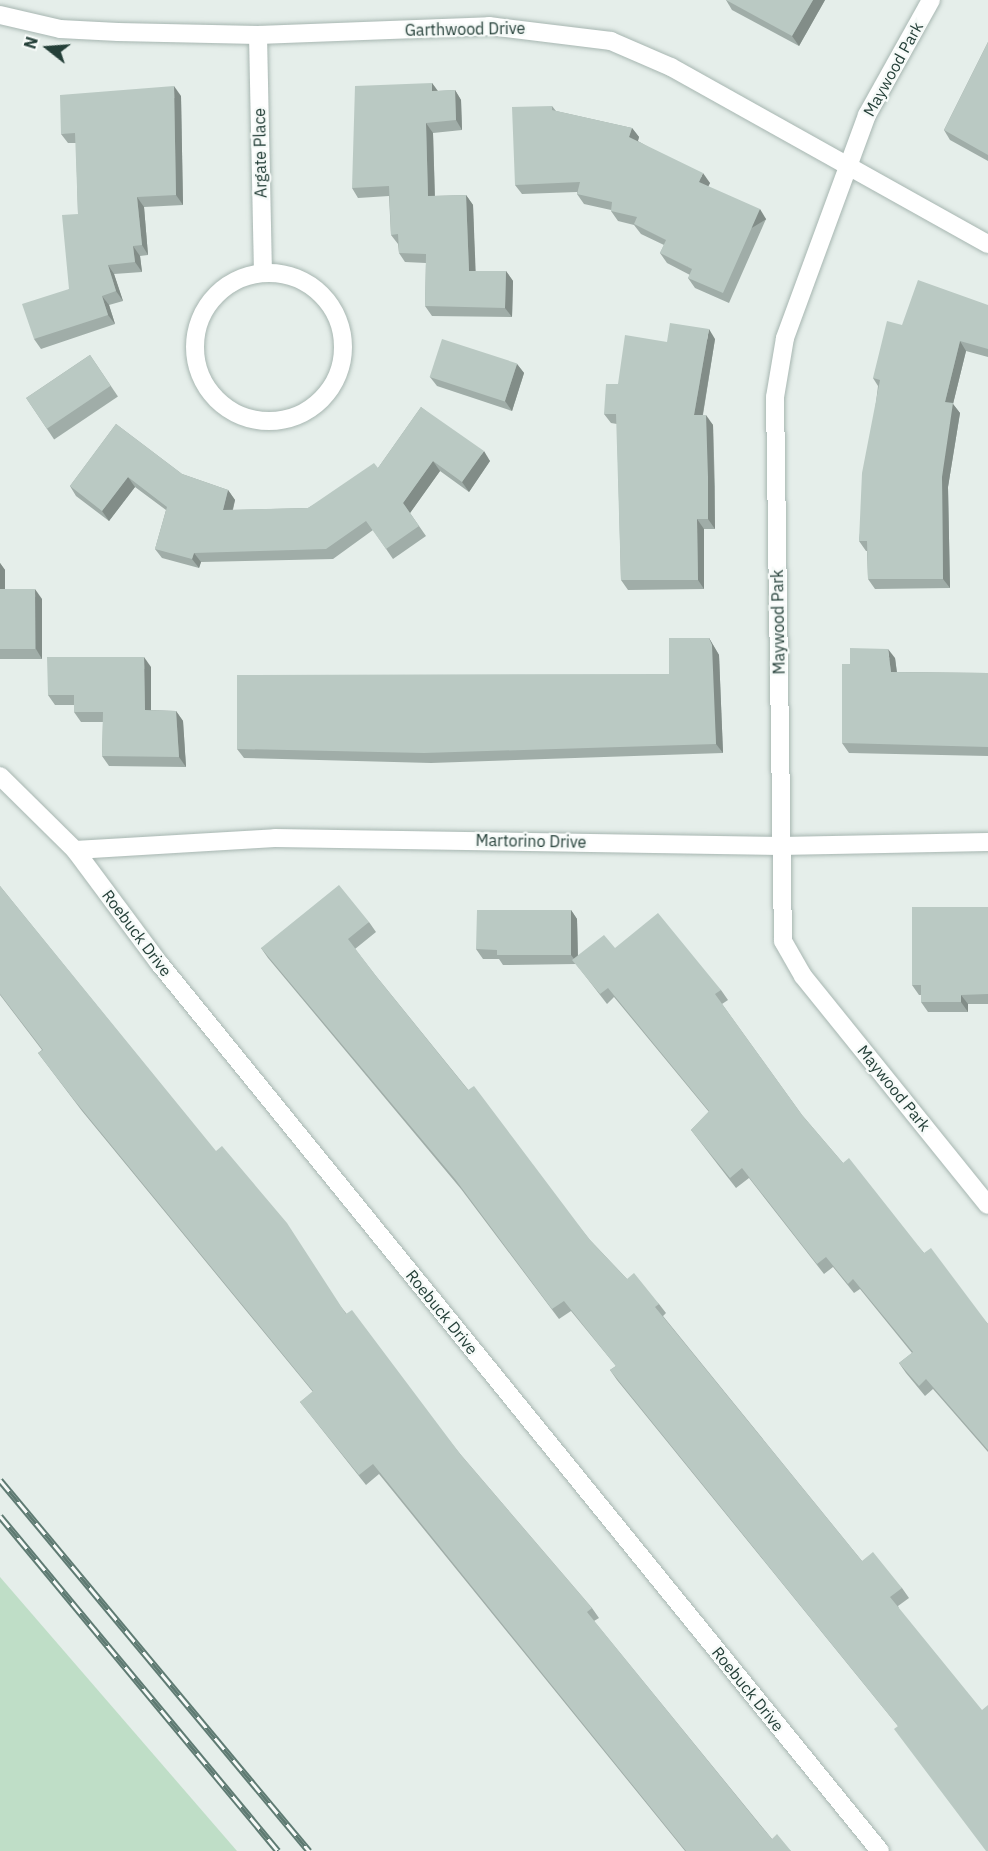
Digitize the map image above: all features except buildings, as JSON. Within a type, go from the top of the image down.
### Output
[{"type":"street","name":"Maywood Park","points":[[931,0],[867,115],[850,167],[802,285],[785,338],[776,397],[783,941],[803,976],[988,1205]]},
{"type":"street","name":"Garthwood Drive","points":[[0,15],[60,29],[258,35],[489,26],[611,41],[671,67],[988,244]]},
{"type":"street","name":"Argate Place","points":[[258,35],[263,271]]},
{"type":"street","points":[[263,271],[309,284],[327,300],[343,344],[330,390],[313,407],[268,422],[243,417],[210,392],[196,363],[195,337],[202,313],[217,293],[263,271]]},
{"type":"street","name":"Roebuck Drive","points":[[0,776],[75,850],[159,963],[880,1851]]},
{"type":"street","name":"Martorino Drive","points":[[75,850],[275,838],[780,846],[988,842]]},
{"type":"green space","points":[[0,1577],[237,1851],[0,1851]]},
{"type":"railway","points":[[0,1480],[309,1851]]},
{"type":"railway","points":[[0,1516],[278,1851]]}]
